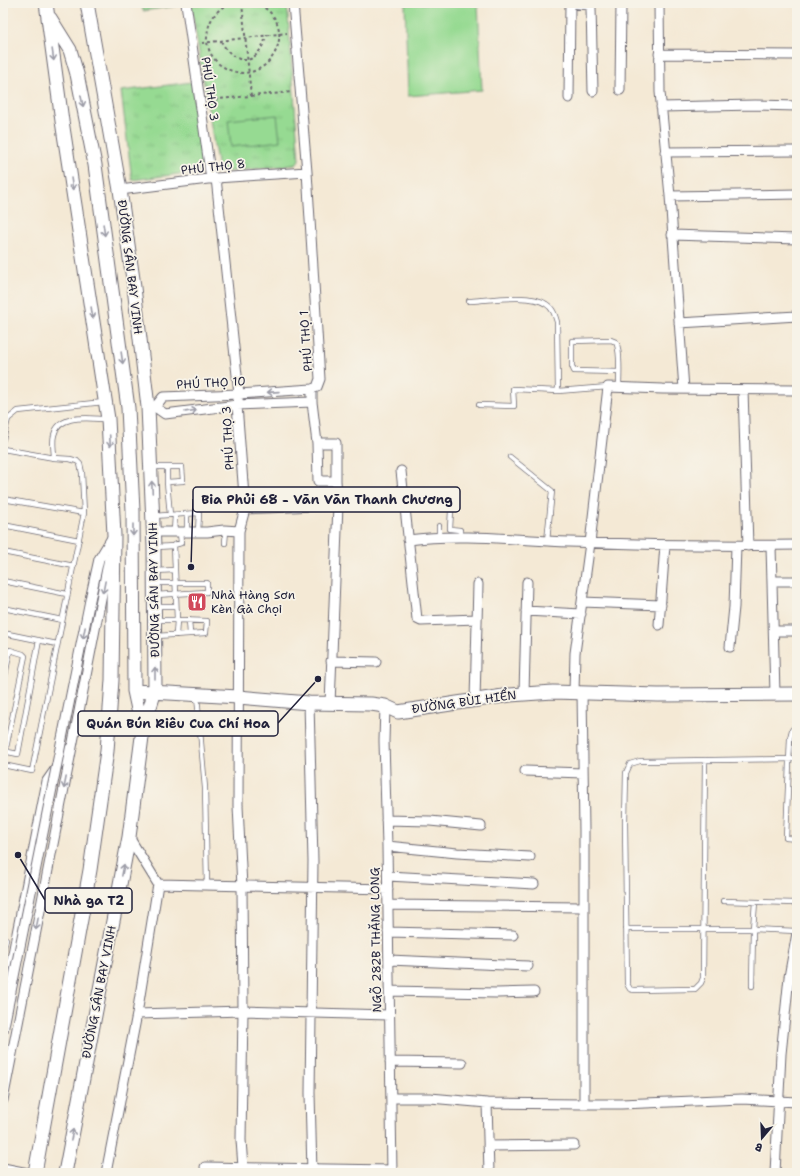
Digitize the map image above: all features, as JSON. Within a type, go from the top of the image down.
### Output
[{"type":"main road","name":"ĐƯỜNG SÂN BAY VINH","points":[[65,1173],[129,837],[142,729],[155,691],[156,620],[151,467],[151,407],[120,190],[87,3]]},
{"type":"main road","points":[[47,9],[70,50],[77,74],[95,165],[128,408],[133,510],[134,691],[142,729]]},
{"type":"main road","points":[[35,1173],[90,870],[107,750],[112,680],[114,535],[106,402],[62,121],[47,9]]},
{"type":"main road","points":[[99,192],[120,190]]},
{"type":"main road","points":[[128,408],[151,407]]},
{"type":"main road","name":"ĐƯỜNG BÙI HIỂN","points":[[134,691],[155,691],[238,697],[309,704],[371,704],[386,706],[398,712],[524,693],[578,692],[658,695],[797,694]]},
{"type":"street","name":"PHÚ THỌ 3","points":[[186,3],[199,101],[213,178],[239,394],[237,405],[245,509],[239,531],[238,697],[238,806],[242,887],[243,1011],[241,1140],[243,1167]]},
{"type":"street","name":"PHÚ THỌ 1","points":[[293,3],[308,172],[320,379],[317,387],[312,389],[317,443],[318,481],[336,481]]},
{"type":"street","points":[[569,98],[571,3],[589,5],[591,8],[593,91]]},
{"type":"street","points":[[620,90],[621,3]]},
{"type":"street","points":[[659,3],[661,107],[670,196],[684,389]]},
{"type":"street","points":[[659,54],[797,55]]},
{"type":"street","points":[[661,107],[755,105],[797,106]]},
{"type":"street","points":[[665,152],[797,151]]},
{"type":"street","name":"PHÚ THỌ 8","points":[[120,190],[213,178],[308,172]]},
{"type":"street","points":[[670,196],[797,194]]},
{"type":"street","points":[[672,235],[797,239]]},
{"type":"street","points":[[679,323],[797,316]]},
{"type":"street","points":[[584,1104],[583,773],[575,653],[590,543],[608,387],[797,390]]},
{"type":"street","name":"PHÚ THỌ 10","points":[[312,389],[163,398],[151,407],[164,414],[237,405],[312,402]]},
{"type":"street","points":[[743,390],[748,546]]},
{"type":"street","points":[[317,443],[336,443],[336,481],[338,505],[330,704]]},
{"type":"street","points":[[401,471],[417,619],[477,619]]},
{"type":"street","points":[[245,509],[338,505]]},
{"type":"street","points":[[154,532],[239,531]]},
{"type":"street","points":[[3,1031],[99,559],[114,535]]},
{"type":"street","points":[[3,1100],[114,535]]},
{"type":"street","points":[[408,540],[460,537],[665,545],[797,545]]},
{"type":"street","points":[[659,625],[665,545]]},
{"type":"street","points":[[730,647],[734,607],[736,546]]},
{"type":"street","points":[[771,546],[775,694]]},
{"type":"street","points":[[773,581],[797,581]]},
{"type":"street","points":[[524,693],[527,582]]},
{"type":"street","points":[[476,700],[478,584]]},
{"type":"street","points":[[582,602],[660,605]]},
{"type":"street","points":[[526,611],[581,614]]},
{"type":"street","points":[[774,632],[797,631]]},
{"type":"street","points":[[331,660],[376,662]]},
{"type":"street","points":[[309,704],[313,887],[311,1012],[312,1171]]},
{"type":"street","name":"NGÕ 282B THĂNG LONG","points":[[386,706],[384,741],[388,876],[392,1172]]},
{"type":"street","points":[[3,1004],[47,781],[73,744]]},
{"type":"street","points":[[525,771],[583,773]]},
{"type":"street","points":[[386,820],[430,821],[481,826]]},
{"type":"street","points":[[106,1173],[137,1014],[158,884],[129,837]]},
{"type":"street","points":[[387,846],[530,857]]},
{"type":"street","points":[[388,876],[534,884]]},
{"type":"street","points":[[158,884],[242,887],[388,888]]},
{"type":"street","points":[[388,905],[584,907]]},
{"type":"street","points":[[388,932],[514,934]]},
{"type":"street","points":[[775,1173],[781,1054],[797,932]]},
{"type":"street","points":[[389,960],[528,966]]},
{"type":"street","points":[[390,991],[497,993],[534,992]]},
{"type":"street","points":[[137,1014],[243,1011],[390,1015]]},
{"type":"street","points":[[390,1062],[462,1063]]},
{"type":"street","points":[[391,1098],[430,1098],[487,1103],[584,1104],[742,1099],[797,1102]]},
{"type":"street","points":[[487,1103],[489,1173]]},
{"type":"street","points":[[488,1146],[574,1145]]},
{"type":"street","points":[[205,1167],[392,1172]]},
{"type":"street","points":[[3,1168],[28,1173]]},
{"type":"lane","points":[[469,301],[526,298],[540,301],[547,304],[551,308],[557,322],[558,391]]},
{"type":"lane","points":[[619,372],[574,371],[572,366],[572,341],[611,340],[616,342],[618,350],[619,372],[619,387]]},
{"type":"lane","points":[[479,405],[514,406],[513,389],[558,391],[608,387]]},
{"type":"lane","points":[[3,439],[8,418],[18,411],[106,402]]},
{"type":"lane","points":[[54,458],[53,437],[58,426],[64,422],[74,419],[108,419]]},
{"type":"lane","points":[[3,450],[74,460],[80,464],[82,473],[84,513],[32,771],[3,764]]},
{"type":"lane","points":[[510,457],[552,491],[547,541]]},
{"type":"lane","points":[[151,467],[182,467],[183,481],[167,482]]},
{"type":"lane","points":[[154,547],[174,546],[182,543],[180,532],[172,515],[167,482],[167,467]]},
{"type":"lane","points":[[3,500],[84,513]]},
{"type":"lane","points":[[451,510],[450,529],[460,530],[460,537]]},
{"type":"lane","points":[[153,516],[199,513],[198,532]]},
{"type":"lane","points":[[180,532],[187,514]]},
{"type":"lane","points":[[3,525],[79,540]]},
{"type":"lane","points":[[439,538],[440,526]]},
{"type":"lane","points":[[225,543],[226,530]]},
{"type":"lane","points":[[174,546],[177,620],[176,635]]},
{"type":"lane","points":[[3,552],[74,566]]},
{"type":"lane","points":[[155,589],[175,570]]},
{"type":"lane","points":[[3,581],[67,594]]},
{"type":"lane","points":[[176,583],[207,583],[207,592],[176,595],[155,589],[176,583]]},
{"type":"lane","points":[[187,583],[189,593]]},
{"type":"lane","points":[[155,589],[176,606]]},
{"type":"lane","points":[[3,608],[62,620]]},
{"type":"lane","points":[[156,620],[207,621],[206,633],[156,636]]},
{"type":"lane","points":[[189,620],[190,634]]},
{"type":"lane","points":[[3,633],[57,644]]},
{"type":"lane","points":[[3,686],[10,650],[23,654],[25,656],[6,748],[8,752],[18,754],[39,640]]},
{"type":"lane","points":[[197,695],[205,788],[207,886]]},
{"type":"lane","points":[[797,725],[792,730],[791,734],[786,838],[797,839]]},
{"type":"lane","points":[[706,760],[701,984],[695,989],[633,990],[626,984],[625,823],[627,769],[630,764],[640,761],[706,760],[797,759]]},
{"type":"lane","points":[[723,901],[797,903]]},
{"type":"lane","points":[[752,986],[755,902]]},
{"type":"lane","points":[[626,929],[703,928],[797,932]]},
{"type":"lane","points":[[3,938],[6,939],[3,951]]},
{"type":"path","points":[[229,3],[220,9],[212,18],[207,28],[207,40],[210,52],[216,61],[226,68],[237,72],[249,72],[259,69],[268,63],[275,54],[279,44],[279,33],[271,13],[256,3]]},
{"type":"path","points":[[242,3],[251,96]]},
{"type":"path","points":[[192,44],[296,32]]},
{"type":"path","points":[[221,41],[226,50],[243,60],[256,56],[263,46],[267,35]]},
{"type":"path","points":[[199,101],[301,91]]},
{"type":"green space","points":[[141,3],[176,3],[177,6],[143,11]]},
{"type":"green space","points":[[191,3],[287,3],[299,160],[295,165],[223,172],[218,169]]},
{"type":"green space","points":[[478,3],[482,90],[408,96],[405,4]]},
{"type":"green space","points":[[192,82],[203,171],[132,180],[121,91]]},
{"type":"green space","points":[[277,115],[280,141],[231,147],[228,120]]},
{"type":"place","name":"Bia Phủi 68 - Văn Văn Thanh Chương","points":[[191,567]]},
{"type":"place","name":"Nhà Hàng Sơn Kèn Gà Chọi","points":[[197,602]]},
{"type":"place","name":"Quán Bún Riêu Cua Chí Hoa","points":[[318,679]]},
{"type":"place","name":"Nhà ga T2","points":[[18,855]]}]
